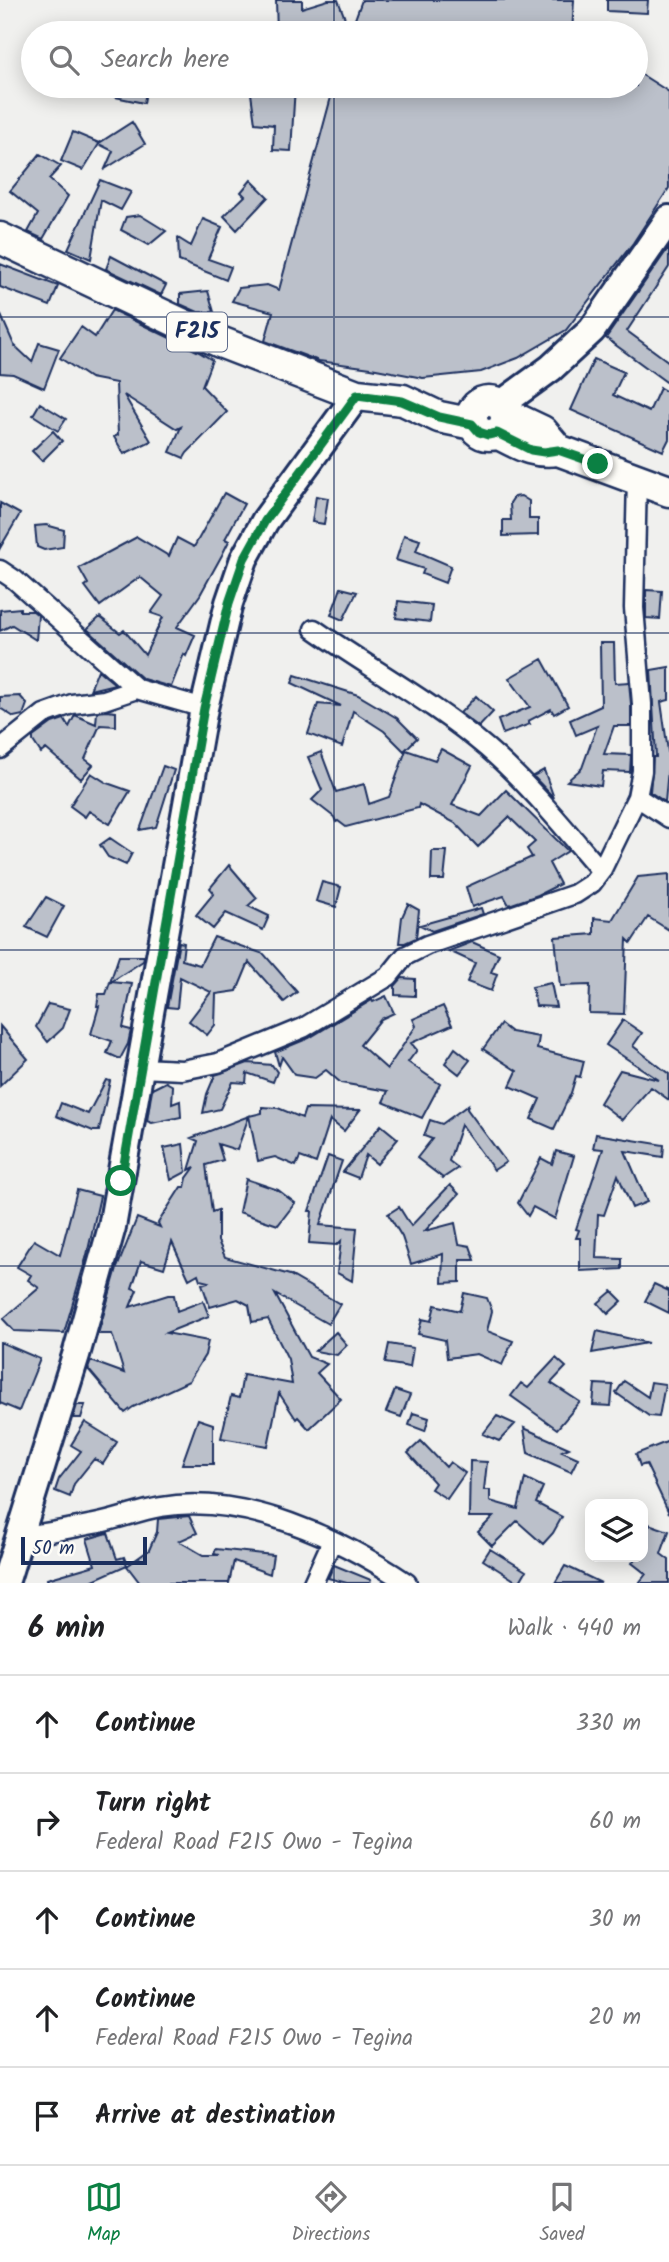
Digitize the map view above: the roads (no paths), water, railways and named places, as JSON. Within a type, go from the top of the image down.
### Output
[{"type":"main road","points":[[491,416],[551,368],[592,330],[669,219]]},
{"type":"main road","name":"F215","points":[[0,237],[220,342],[357,395],[402,401],[439,417],[491,416],[531,450],[558,450],[669,491]]},
{"type":"main road","points":[[9,1560],[76,1355],[112,1227],[204,708],[229,603],[244,559],[265,521],[357,395]]},
{"type":"street","points":[[141,1068],[183,1070],[218,1063],[257,1048],[303,1028],[360,994],[389,976],[405,956],[427,945],[575,894],[592,883],[601,871],[637,797],[642,771],[642,704],[634,608],[637,478]]},
{"type":"street","points":[[0,570],[15,580],[137,689],[204,708]]},
{"type":"street","points":[[314,629],[445,716],[488,749],[601,871]]},
{"type":"street","points":[[0,749],[44,714],[72,704],[104,700],[137,689]]},
{"type":"street","points":[[637,797],[669,818]]},
{"type":"street","points":[[9,1560],[95,1524],[162,1507],[220,1506],[300,1526],[378,1564],[407,1583]]},
{"type":"street","points":[[313,1583],[332,1541]]}]
